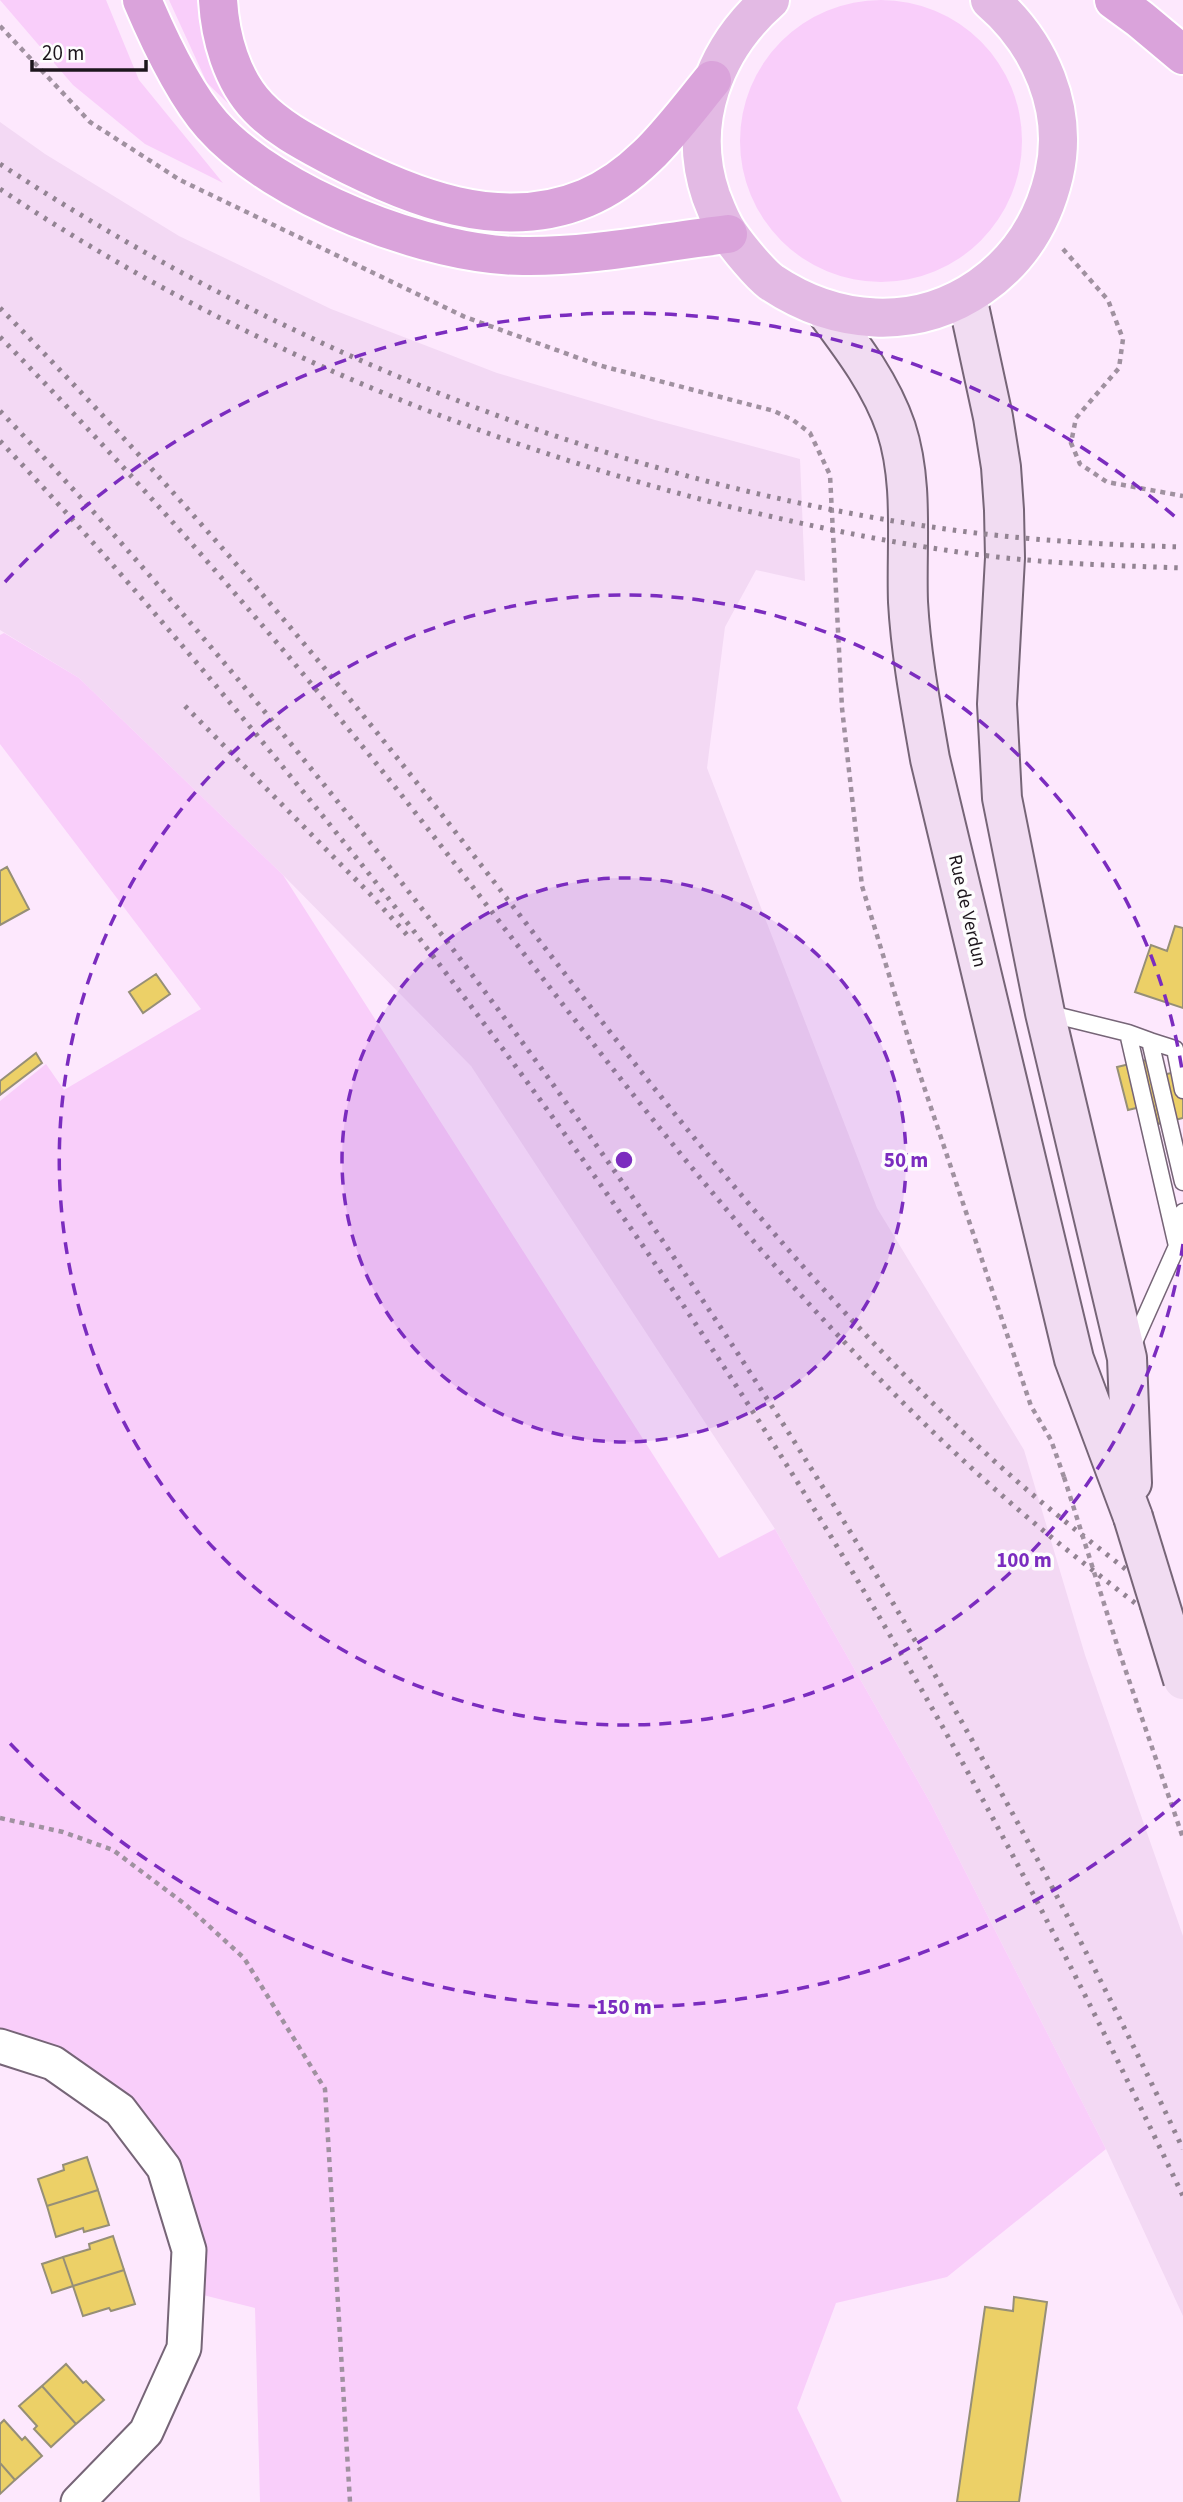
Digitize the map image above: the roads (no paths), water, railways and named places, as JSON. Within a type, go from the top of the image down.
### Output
[{"type":"highway","points":[[142,0],[186,88],[212,124],[237,147],[301,190],[373,223],[446,247],[487,255],[523,256],[603,251],[729,234]]},
{"type":"highway","points":[[218,0],[225,42],[244,89],[258,107],[276,122],[302,140],[378,180],[439,202],[480,212],[507,213],[560,207],[606,188],[625,177],[643,161],[712,80]]},
{"type":"highway","points":[[1127,9],[1183,55]]},
{"type":"main road","points":[[770,0],[753,15],[736,17],[712,80],[703,119],[703,159],[716,211],[729,234],[769,281],[825,310],[872,319],[921,314],[967,297],[994,278],[1017,254],[1039,220],[1049,197],[1056,164],[1058,132],[1053,99],[1043,68],[1027,39],[1001,5]]},
{"type":"main road","name":"Rue de Verdun","points":[[967,297],[1001,467],[1005,558],[997,704],[1002,798],[1045,1013],[1127,1358],[1133,1517]]},
{"type":"main road","name":"Rue de Verdun","points":[[825,310],[861,358],[887,407],[901,446],[908,496],[908,603],[913,665],[930,759],[1074,1359],[1133,1517],[1183,1680]]},
{"type":"street","points":[[0,2046],[53,2063],[120,2110],[164,2168],[188,2250],[184,2348],[146,2432],[78,2502]]},
{"type":"lane","points":[[1045,1013],[1128,1033],[1175,1049],[1183,1090]]},
{"type":"lane","points":[[1128,1033],[1177,1246]]},
{"type":"lane","points":[[1150,1041],[1183,1182]]},
{"type":"lane","points":[[1127,1358],[1177,1246],[1183,1212]]},
{"type":"railway","points":[[0,164],[111,233],[225,296],[343,353],[463,403],[586,446],[712,482],[839,511],[995,535],[1183,547]]},
{"type":"railway","points":[[0,189],[174,294],[264,339],[449,419],[545,453],[641,483],[739,509],[872,538],[1006,558],[1183,568]]},
{"type":"railway","points":[[0,308],[164,482],[269,602],[421,788],[691,1134],[805,1268],[899,1370],[991,1458],[1052,1511],[1183,1615]]},
{"type":"railway","points":[[0,337],[157,505],[307,678],[403,797],[675,1148],[790,1283],[885,1385],[977,1473],[1064,1548],[1183,1640]]},
{"type":"railway","points":[[0,411],[97,516],[191,624],[373,846],[490,998],[711,1313],[815,1474],[914,1639],[1009,1806],[1098,1976],[1183,2149]]},
{"type":"railway","points":[[0,441],[182,646],[379,886],[555,1121],[640,1241],[801,1487],[950,1740],[1070,1966],[1183,2196]]},
{"type":"railway","points":[[185,706],[408,936]]}]
